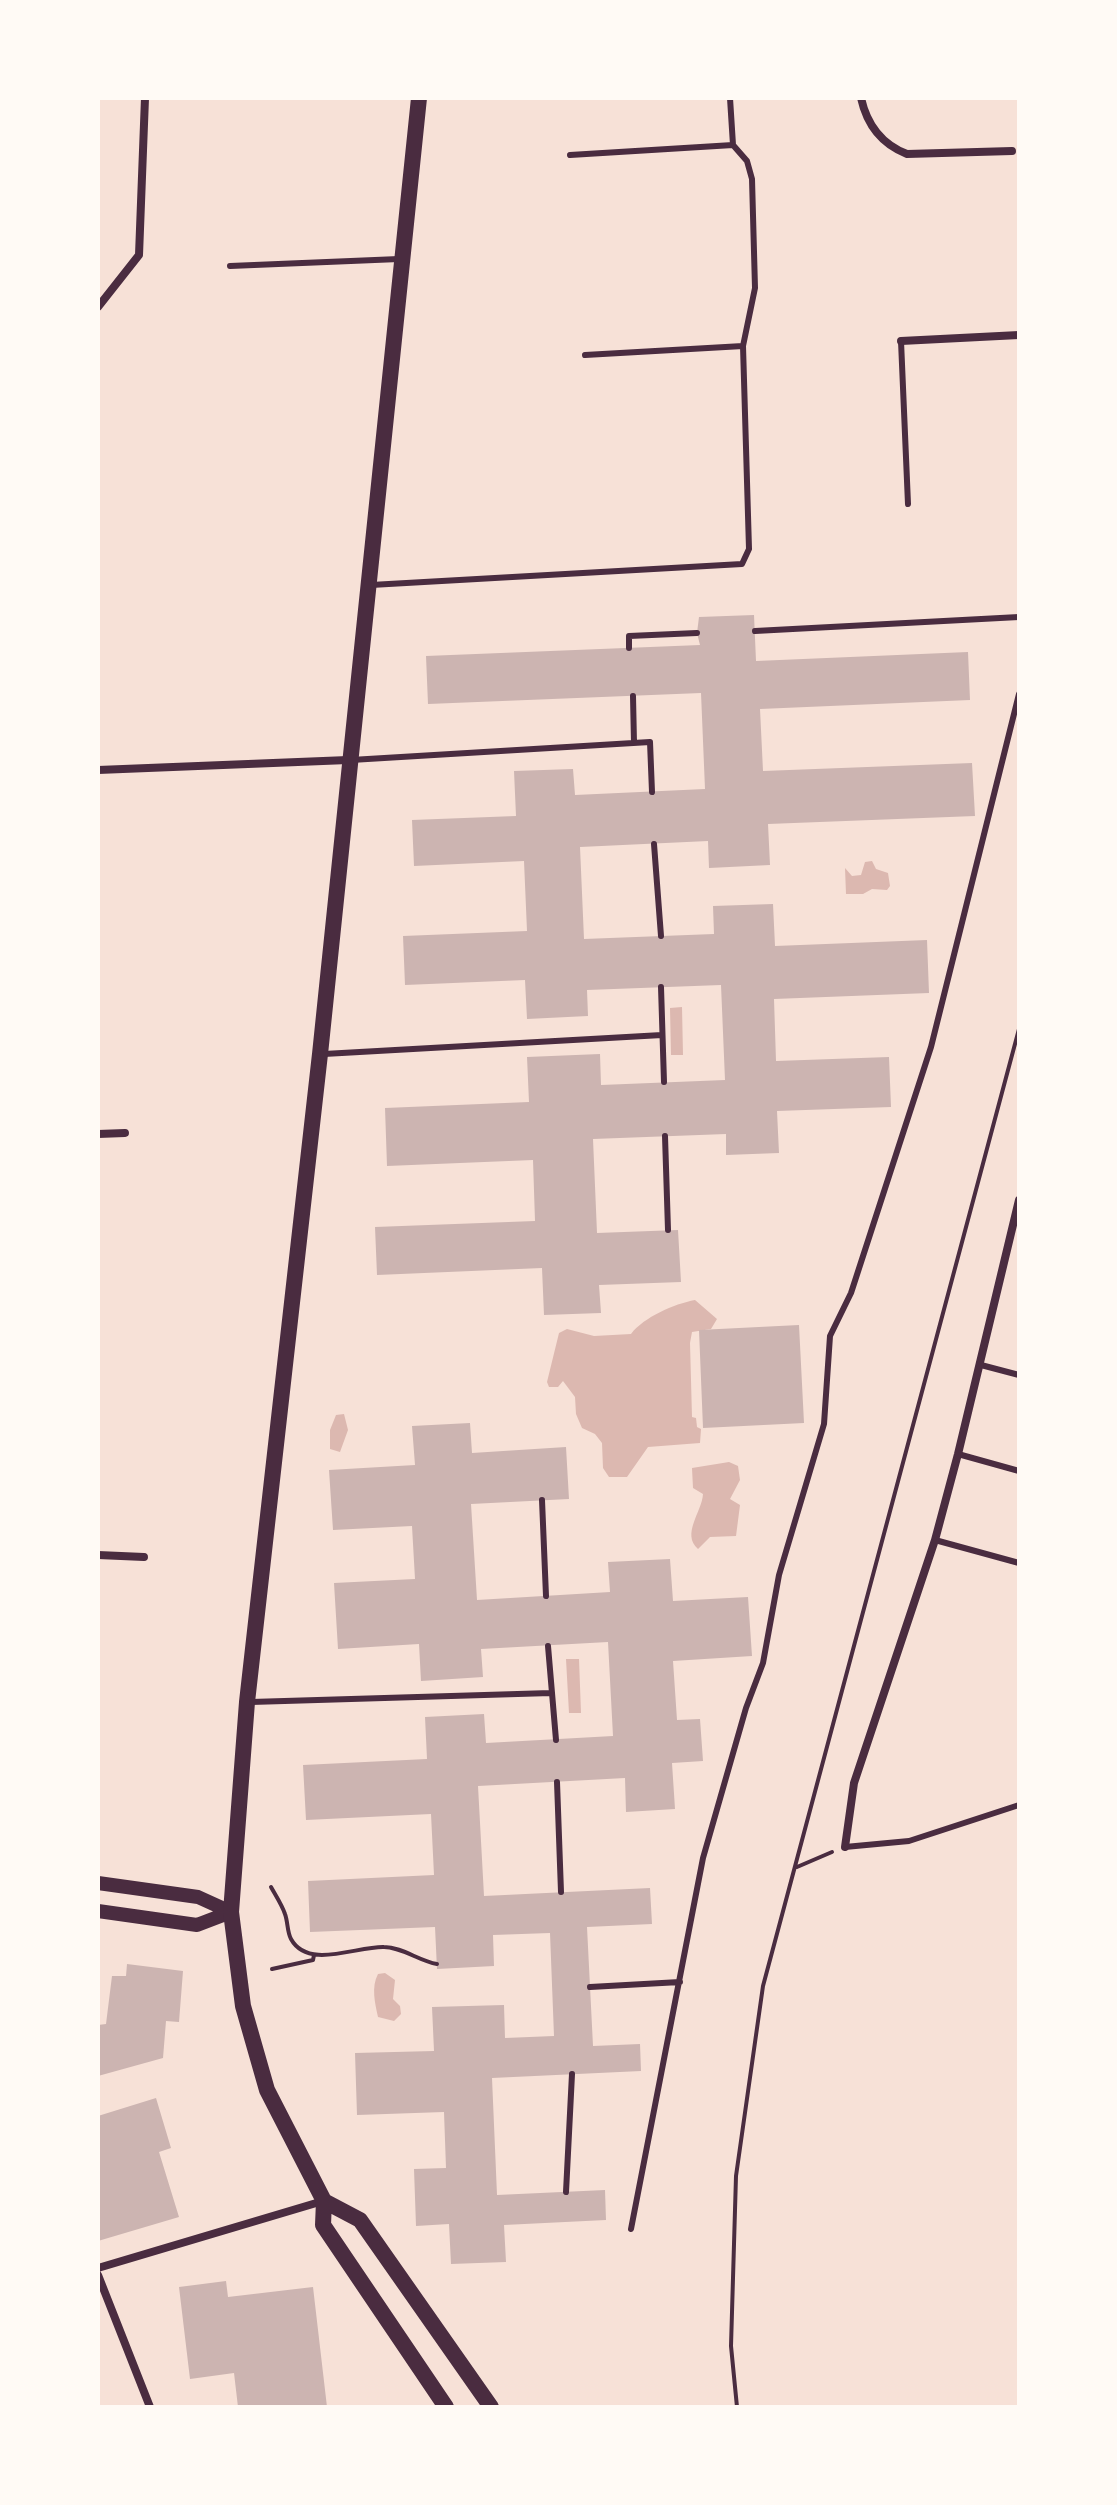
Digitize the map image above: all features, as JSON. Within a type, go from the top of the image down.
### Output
[{"type":"main road","points":[[419,98],[348,760],[320,1054],[247,1702],[231,1912],[243,2006],[267,2090],[324,2201],[323,2225],[446,2407]]},
{"type":"main road","points":[[324,2201],[360,2220],[491,2407]]},
{"type":"street","points":[[98,307],[139,255],[145,98]]},
{"type":"street","points":[[861,98],[865,116],[876,133],[894,149],[907,154],[1012,151]]},
{"type":"street","points":[[901,341],[1019,335]]},
{"type":"street","points":[[98,770],[348,760]]},
{"type":"street","points":[[98,1134],[125,1133]]},
{"type":"street","points":[[845,1847],[854,1783],[935,1540],[981,1365],[1019,1200]]},
{"type":"street","points":[[98,1555],[144,1557]]},
{"type":"street","points":[[98,1883],[198,1897],[231,1912]]},
{"type":"street","points":[[98,1911],[197,1925],[231,1912]]},
{"type":"street","points":[[98,2268],[324,2201]]},
{"type":"street","points":[[98,2275],[150,2407]]},
{"type":"lane","points":[[367,585],[742,564],[749,549],[743,346],[755,288],[752,179],[747,161],[733,145],[730,98]]},
{"type":"lane","points":[[570,155],[733,145]]},
{"type":"lane","points":[[230,266],[403,259]]},
{"type":"lane","points":[[901,341],[908,504]]},
{"type":"lane","points":[[585,355],[743,346]]},
{"type":"lane","points":[[755,631],[1019,617]]},
{"type":"lane","points":[[629,648],[629,636],[697,633]]},
{"type":"lane","points":[[631,2229],[647,2132],[703,1858],[746,1708],[763,1663],[779,1575],[824,1424],[830,1336],[851,1293],[931,1047],[1019,694]]},
{"type":"lane","points":[[633,696],[634,743]]},
{"type":"lane","points":[[348,760],[650,742],[652,792]]},
{"type":"lane","points":[[654,844],[661,936]]},
{"type":"lane","points":[[661,987],[664,1082]]},
{"type":"lane","points":[[320,1054],[662,1035]]},
{"type":"lane","points":[[665,1136],[668,1230]]},
{"type":"lane","points":[[981,1365],[1019,1375]]},
{"type":"lane","points":[[958,1454],[1019,1471]]},
{"type":"lane","points":[[542,1500],[546,1596]]},
{"type":"lane","points":[[935,1540],[1019,1563]]},
{"type":"lane","points":[[548,1646],[556,1740]]},
{"type":"lane","points":[[247,1702],[551,1693]]},
{"type":"lane","points":[[557,1782],[561,1892]]},
{"type":"lane","points":[[845,1847],[909,1841],[1019,1805]]},
{"type":"lane","points":[[590,1987],[680,1982]]},
{"type":"lane","points":[[566,2192],[572,2074]]},
{"type":"path","points":[[737,2407],[731,2346],[736,2176],[763,1986],[1019,1029]]},
{"type":"path","points":[[797,1867],[845,1847]]},
{"type":"path","points":[[271,1887],[286,1915],[291,1939],[314,1955],[388,1947],[437,1964]]},
{"type":"path","points":[[272,1969],[313,1960],[314,1955]]},
{"type":"shaded area","points":[[872,861],[876,869],[888,873],[890,886],[887,890],[872,889],[863,894],[846,894],[845,868],[852,876],[861,875],[865,862]]},
{"type":"shaded area","points":[[682,1007],[683,1055],[671,1055],[670,1008]]},
{"type":"shaded area","points":[[695,1300],[717,1319],[711,1329],[692,1332],[690,1343],[692,1417],[696,1418],[697,1427],[701,1429],[700,1443],[648,1447],[627,1477],[609,1477],[603,1468],[602,1443],[595,1434],[582,1428],[576,1414],[575,1397],[563,1381],[558,1387],[549,1387],[547,1382],[559,1333],[567,1329],[594,1336],[631,1334],[660,1312]]},
{"type":"shaded area","points":[[344,1414],[348,1430],[340,1452],[330,1449],[330,1430],[336,1415]]},
{"type":"shaded area","points":[[729,1462],[738,1466],[740,1480],[730,1499],[740,1505],[736,1536],[710,1537],[698,1549],[691,1537],[703,1494],[693,1488],[692,1468]]},
{"type":"shaded area","points":[[566,1659],[579,1659],[581,1713],[569,1713]]},
{"type":"shaded area","points":[[385,1973],[395,1980],[393,1999],[400,2006],[401,2014],[394,2021],[378,2017],[374,1990],[378,1974]]},
{"type":"building","points":[[754,615],[756,661],[968,652],[970,700],[760,709],[763,771],[972,763],[975,816],[768,824],[770,865],[709,868],[708,841],[580,847],[584,939],[714,934],[713,906],[773,904],[775,946],[927,940],[929,993],[774,999],[776,1061],[889,1057],[891,1107],[777,1111],[779,1153],[726,1155],[726,1134],[593,1139],[597,1233],[678,1230],[681,1282],[599,1285],[601,1313],[544,1315],[542,1268],[377,1275],[375,1227],[535,1221],[533,1160],[387,1166],[385,1108],[529,1102],[527,1057],[600,1054],[601,1085],[725,1080],[721,985],[587,990],[588,1016],[527,1019],[525,980],[405,985],[403,936],[527,931],[524,861],[414,866],[412,820],[516,816],[514,771],[573,769],[575,795],[705,789],[701,693],[428,704],[426,656],[700,645],[697,633],[699,617]]},
{"type":"building","points":[[799,1325],[804,1423],[703,1428],[699,1330]]},
{"type":"building","points":[[470,1423],[472,1453],[566,1447],[569,1499],[471,1504],[477,1600],[610,1592],[608,1562],[670,1559],[673,1601],[748,1597],[752,1656],[673,1661],[677,1720],[700,1719],[703,1761],[672,1763],[675,1809],[626,1812],[625,1778],[478,1786],[484,1896],[650,1888],[652,1924],[587,1927],[593,2046],[640,2044],[641,2071],[492,2078],[497,2195],[605,2190],[606,2220],[504,2225],[506,2262],[451,2264],[449,2224],[416,2226],[414,2169],[446,2168],[444,2112],[357,2115],[355,2053],[434,2051],[432,2007],[504,2005],[505,2038],[554,2036],[550,1933],[493,1935],[494,1966],[437,1969],[435,1927],[310,1932],[308,1881],[434,1875],[431,1814],[306,1820],[303,1765],[427,1759],[425,1717],[484,1714],[486,1743],[613,1736],[608,1642],[481,1649],[483,1677],[421,1681],[419,1644],[338,1649],[334,1583],[415,1579],[412,1526],[333,1530],[329,1470],[415,1465],[412,1426]]},
{"type":"building","points":[[127,1964],[183,1971],[179,2022],[166,2021],[163,2058],[98,2076],[98,2025],[106,2024],[112,1976],[126,1976]]},
{"type":"building","points":[[156,2098],[171,2148],[159,2152],[179,2217],[98,2241],[98,2116]]},
{"type":"building","points":[[226,2281],[228,2297],[313,2287],[327,2407],[238,2407],[234,2373],[190,2379],[179,2287]]}]
